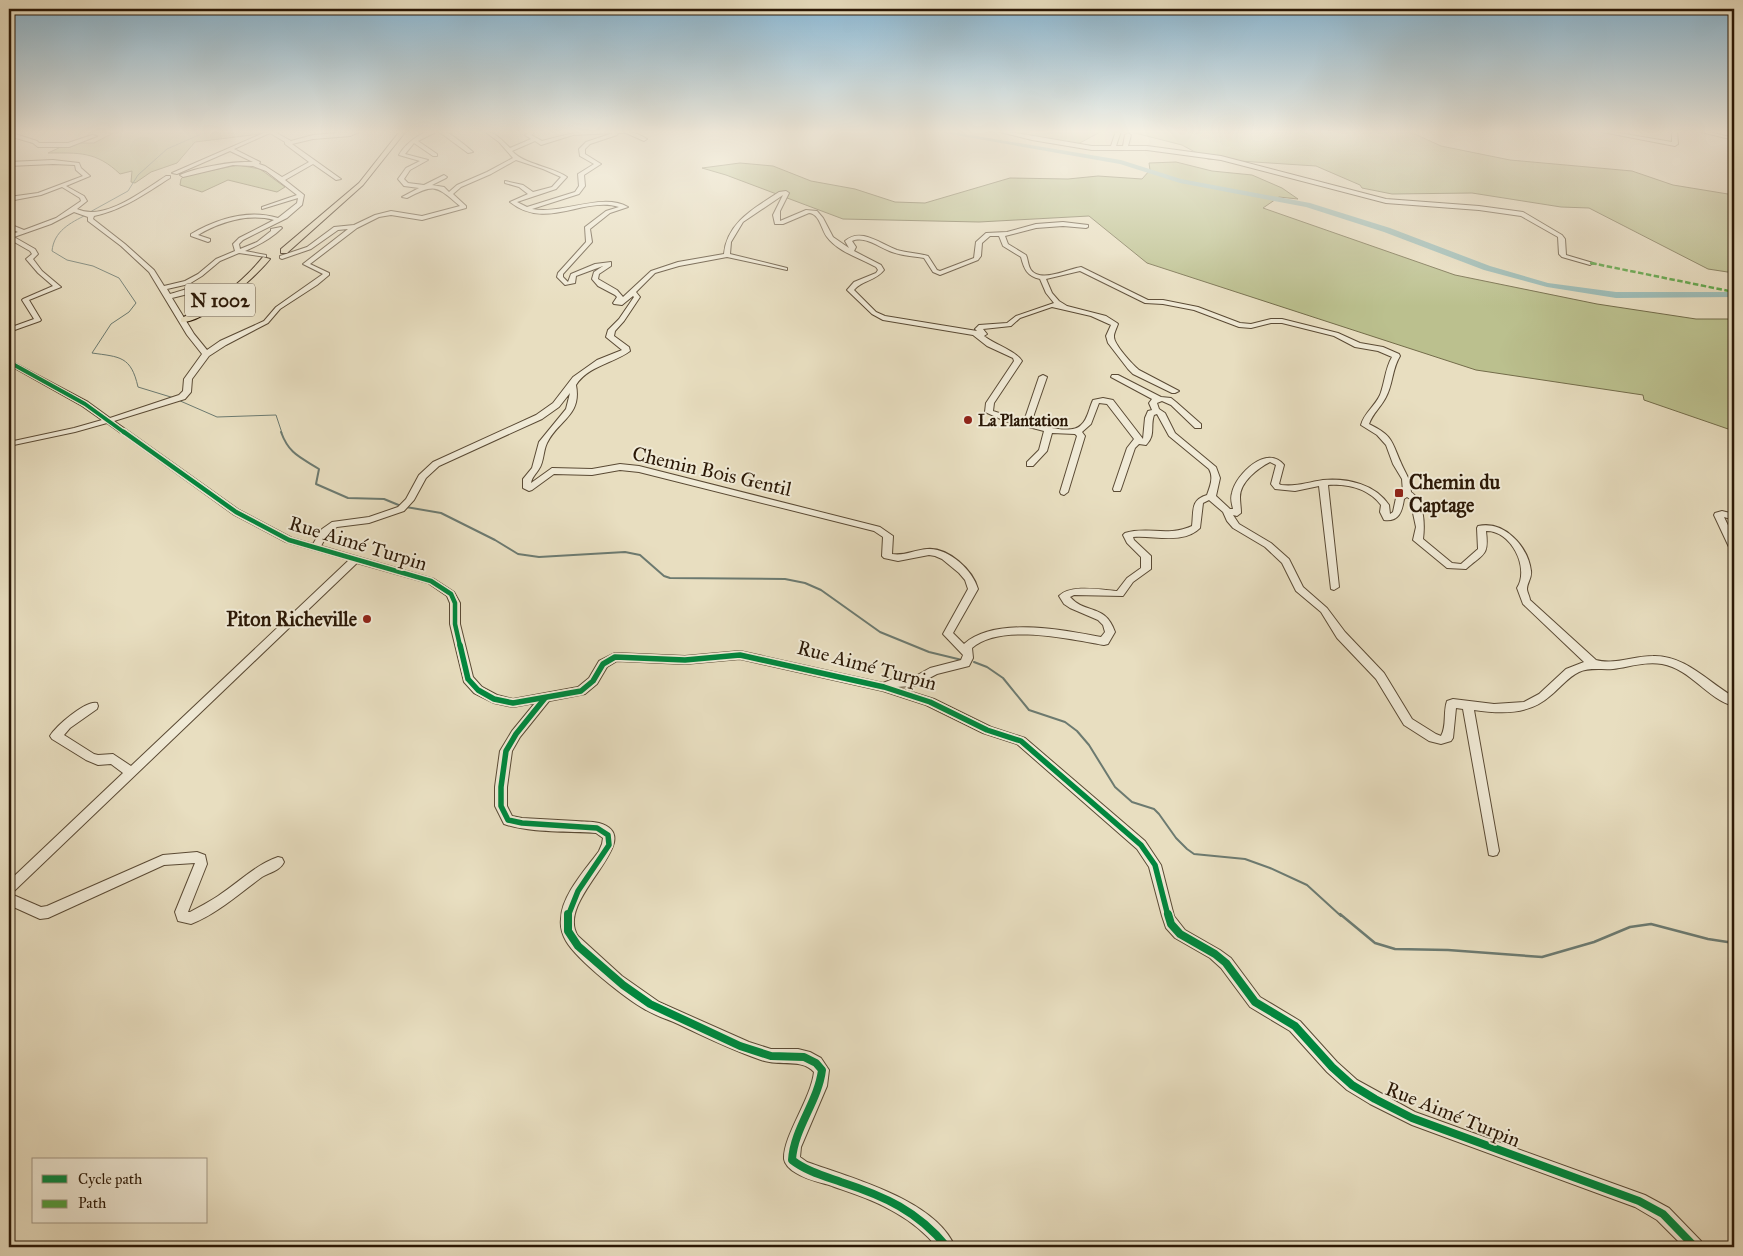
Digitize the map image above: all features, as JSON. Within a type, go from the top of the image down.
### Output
[{"type":"main road","name":"N 1002","points":[[184,320],[199,314],[298,237],[354,190]]},
{"type":"street","points":[[9,199],[53,190]]},
{"type":"street","points":[[9,237],[46,225],[74,210],[85,199],[70,190]]},
{"type":"street","points":[[74,210],[89,215],[120,205],[147,190]]},
{"type":"street","points":[[293,190],[300,195]]},
{"type":"street","points":[[405,197],[418,190]]},
{"type":"street","points":[[9,446],[108,420],[182,397],[187,392],[188,378],[206,354],[223,343],[266,322],[278,308],[316,284],[326,274],[306,264],[355,227],[384,213],[422,218],[464,207],[444,190]]},
{"type":"street","points":[[450,194],[454,190]]},
{"type":"street","points":[[526,190],[532,194]]},
{"type":"street","points":[[548,190],[512,202],[531,211],[557,211],[611,204],[625,207],[608,212],[587,228],[589,242],[560,274],[560,277],[569,284],[572,283],[574,275],[609,262],[609,265],[596,273],[594,279],[618,294],[620,297],[617,304],[623,303],[648,276],[662,269],[695,260],[718,258],[727,255],[785,268]]},
{"type":"street","points":[[528,208],[577,193],[579,190]]},
{"type":"street","points":[[1343,190],[1386,201],[1480,208],[1522,214],[1560,236],[1562,239],[1562,254],[1564,256],[1590,263]]},
{"type":"street","points":[[727,255],[728,242],[741,221],[783,193],[787,194],[778,207],[775,220],[777,223],[808,211],[815,212],[820,216],[829,236],[879,266],[881,270],[875,277],[856,283],[850,290],[874,314],[892,320],[980,336],[990,344],[1016,357],[1018,361],[990,403],[989,412],[1027,424],[1077,432],[1085,427],[1096,402],[1103,400],[1110,402],[1141,442],[1148,441],[1149,418],[1151,413],[1156,411]]},
{"type":"street","points":[[264,208],[300,195]]},
{"type":"street","points":[[239,250],[238,241],[279,220],[298,206],[300,195]]},
{"type":"street","points":[[89,215],[90,220],[124,245],[152,271],[206,354]]},
{"type":"street","points":[[208,240],[192,238],[209,227],[243,218],[265,216],[279,220]]},
{"type":"street","points":[[850,250],[854,247],[848,241],[853,237],[861,237],[896,251],[926,257],[935,271],[940,273],[976,259],[980,239],[990,234],[1000,234],[1046,225],[1086,226]]},
{"type":"street","points":[[9,226],[23,232]]},
{"type":"street","points":[[239,250],[275,254],[302,252],[336,228],[355,227]]},
{"type":"street","points":[[164,288],[187,283],[218,260],[256,244],[276,231]]},
{"type":"street","points":[[1000,234],[1005,244],[1024,256],[1025,266],[1029,273],[1043,279],[1052,298],[1073,312],[1096,314],[1115,324],[1110,336],[1112,344],[1131,367],[1136,372],[1175,391]]},
{"type":"street","points":[[9,237],[33,250],[34,254],[29,259],[40,272],[58,287],[26,298],[25,300],[38,320],[9,330]]},
{"type":"street","points":[[1043,279],[1072,269],[1081,269],[1147,302],[1163,302],[1196,308],[1239,325],[1251,326],[1271,321],[1282,321],[1336,334],[1358,345],[1380,349],[1396,356],[1389,367],[1381,400],[1373,409],[1365,425],[1380,433],[1390,444],[1397,464],[1406,479],[1407,493]]},
{"type":"street","points":[[168,297],[196,289],[217,286]]},
{"type":"street","points":[[316,548],[325,530],[335,524],[366,521],[403,507],[420,479],[432,466],[544,414],[556,405],[578,375],[600,362],[626,351],[626,349],[610,337],[612,330],[622,320],[637,297],[634,292]]},
{"type":"street","points":[[980,336],[983,334],[979,329],[980,326],[1009,325],[1033,310],[1052,305],[1063,307]]},
{"type":"street","name":"Rue Aimé Turpin","points":[[9,362],[85,404],[236,512],[289,540],[431,581],[451,594],[456,603],[455,624],[468,679],[478,690],[494,699],[513,703],[581,691],[592,681],[606,661],[620,657],[685,660],[740,655],[884,687],[930,702],[987,730],[1021,741],[1141,845],[1158,872],[1168,916],[1171,924],[1180,934],[1215,954],[1226,963],[1255,1002],[1295,1026],[1332,1067],[1352,1085],[1375,1100],[1412,1118],[1646,1204],[1664,1214],[1695,1247]]},
{"type":"street","points":[[1115,376],[1159,399],[1176,404],[1188,420],[1198,426]]},
{"type":"street","points":[[1027,424],[1043,377]]},
{"type":"street","name":"Chemin Bois Gentil","points":[[572,385],[574,396],[570,409],[543,442],[536,468],[527,479],[526,486],[529,488],[552,471],[592,472],[620,467],[639,469],[877,529],[888,536],[887,556],[896,559],[928,551],[937,551],[947,556],[971,581],[972,588],[948,634],[966,652]]},
{"type":"street","points":[[1159,399],[1153,403],[1156,411],[1161,413],[1172,434],[1208,463],[1217,474],[1217,480],[1211,497]]},
{"type":"street","points":[[1030,464],[1043,451],[1049,429]]},
{"type":"street","points":[[1064,492],[1080,436],[1077,432]]},
{"type":"street","points":[[1116,490],[1131,448],[1138,439]]},
{"type":"street","points":[[1227,511],[1237,513],[1237,491],[1248,475],[1266,460],[1276,461],[1280,465],[1275,484],[1278,488],[1292,489],[1332,482],[1365,488],[1374,491],[1381,497],[1386,505],[1384,512],[1387,518],[1397,513],[1400,498],[1407,493]]},
{"type":"street","points":[[1323,483],[1334,587]]},
{"type":"street","points":[[1407,493],[1414,498],[1420,527],[1418,540],[1450,566],[1463,567],[1482,550],[1480,530],[1482,528],[1496,529],[1508,535],[1516,547],[1527,572],[1527,579],[1522,588],[1526,602],[1584,656],[1597,665]]},
{"type":"street","points":[[884,687],[893,683],[914,682],[939,668],[965,663],[968,658],[966,652],[969,644],[976,639],[1006,632],[1046,632],[1100,641],[1107,638],[1110,632],[1109,625],[1097,614],[1069,603],[1064,596],[1068,592],[1120,594],[1130,580],[1146,569],[1146,556],[1130,541],[1128,535],[1135,533],[1170,535],[1192,530],[1196,528],[1199,503],[1205,498],[1211,497]]},
{"type":"street","points":[[1211,497],[1227,511],[1231,521],[1236,526],[1268,545],[1286,561],[1299,589],[1324,610],[1341,635],[1380,676],[1408,722],[1433,738],[1440,740],[1447,738],[1449,733],[1448,719],[1451,704],[1453,703],[1497,708],[1518,707],[1535,702],[1563,676],[1588,664],[1597,665],[1648,659],[1662,660],[1688,672],[1734,702]]},
{"type":"street","points":[[1734,517],[1718,515],[1734,547]]},
{"type":"street","points":[[9,889],[356,559]]},
{"type":"street","points":[[545,698],[516,734],[506,751],[501,787],[501,806],[508,820],[522,823],[597,828],[608,836],[609,842],[605,852],[583,881],[572,902],[567,917],[568,932],[577,944],[600,966],[647,1002],[732,1044],[772,1056],[798,1055],[814,1060],[822,1070],[820,1086],[793,1147],[792,1160],[802,1168],[891,1202],[922,1220],[940,1237],[947,1247]]},
{"type":"street","points":[[1468,704],[1493,851]]},
{"type":"street","points":[[93,706],[66,725],[56,736],[90,757],[98,760],[113,759],[130,772]]},
{"type":"street","points":[[9,898],[40,913],[48,912],[163,860],[197,857],[201,860],[201,864],[182,912],[183,917],[191,918],[222,900],[260,872],[278,862]]},
{"type":"green space","points":[[267,190],[281,190],[277,192]]},
{"type":"green space","points":[[765,190],[857,190],[895,202],[925,203],[971,190],[1284,190],[1298,199],[1279,197],[1263,208],[1455,275],[1597,304],[1696,319],[1734,319],[1734,431],[1644,400],[1643,395],[1476,370],[1147,263],[1089,216],[979,222],[843,219]]},
{"type":"green space","points":[[1370,190],[1701,190],[1734,195],[1734,273],[1708,269],[1589,208],[1561,207],[1472,193],[1392,194]]},
{"type":"waterway","points":[[90,212],[129,190]]},
{"type":"waterway","points":[[1226,190],[1307,205],[1387,230],[1487,268],[1547,285],[1616,295],[1734,295]]},
{"type":"waterway","points":[[86,215],[59,233],[53,244],[52,251],[67,260],[93,266],[119,278],[136,303],[129,312],[111,324],[92,353],[117,357],[123,360],[132,369],[138,387],[174,398]]},
{"type":"waterway","points":[[178,400],[217,417],[276,415],[282,433]]},
{"type":"waterway","points":[[281,432],[292,450],[319,469],[316,484],[348,498],[384,499],[401,506]]},
{"type":"waterway","points":[[406,507],[441,513],[495,540],[518,554],[539,557],[625,552],[640,555],[664,576],[670,578],[785,579],[805,583],[821,590],[880,632],[929,652],[962,660]]},
{"type":"waterway","points":[[974,662],[987,667],[1003,678],[1029,710],[1065,722],[1077,731],[1089,745],[1115,787],[1132,802],[1154,809],[1176,838],[1194,854],[1245,859],[1270,868],[1307,885],[1341,916]]},
{"type":"waterway","points":[[1340,914],[1375,943],[1395,949],[1448,950],[1542,957],[1594,942],[1630,927],[1651,924],[1708,939],[1734,943]]},
{"type":"marked path","points":[[1590,263],[1734,292]]},
{"type":"cycle path","points":[[9,362],[85,404],[236,512],[289,540],[431,581],[451,594],[455,603],[455,624],[468,679],[478,690],[494,699],[513,703],[581,691],[593,681],[603,664],[615,657],[685,660],[740,655],[884,687],[930,702],[987,730],[1021,741],[1141,845],[1155,865],[1168,916],[1171,924],[1180,934],[1215,954],[1226,963],[1255,1002],[1295,1026],[1332,1067],[1352,1085],[1412,1118],[1639,1201],[1663,1214],[1695,1247]]},
{"type":"cycle path","points":[[545,698],[516,734],[506,751],[501,787],[501,806],[508,820],[522,823],[597,828],[608,835],[609,845],[571,904],[567,918],[568,931],[573,941],[617,981],[654,1007],[749,1049],[771,1056],[804,1057],[816,1063],[822,1070],[820,1086],[793,1147],[792,1160],[802,1168],[862,1189],[901,1206],[934,1231],[947,1247]]},
{"type":"place","name":"La Plantation","points":[[968,420]]},
{"type":"place","name":"Chemin du Captage","points":[[1399,493]]},
{"type":"place","name":"Piton Richeville","points":[[367,619]]}]
